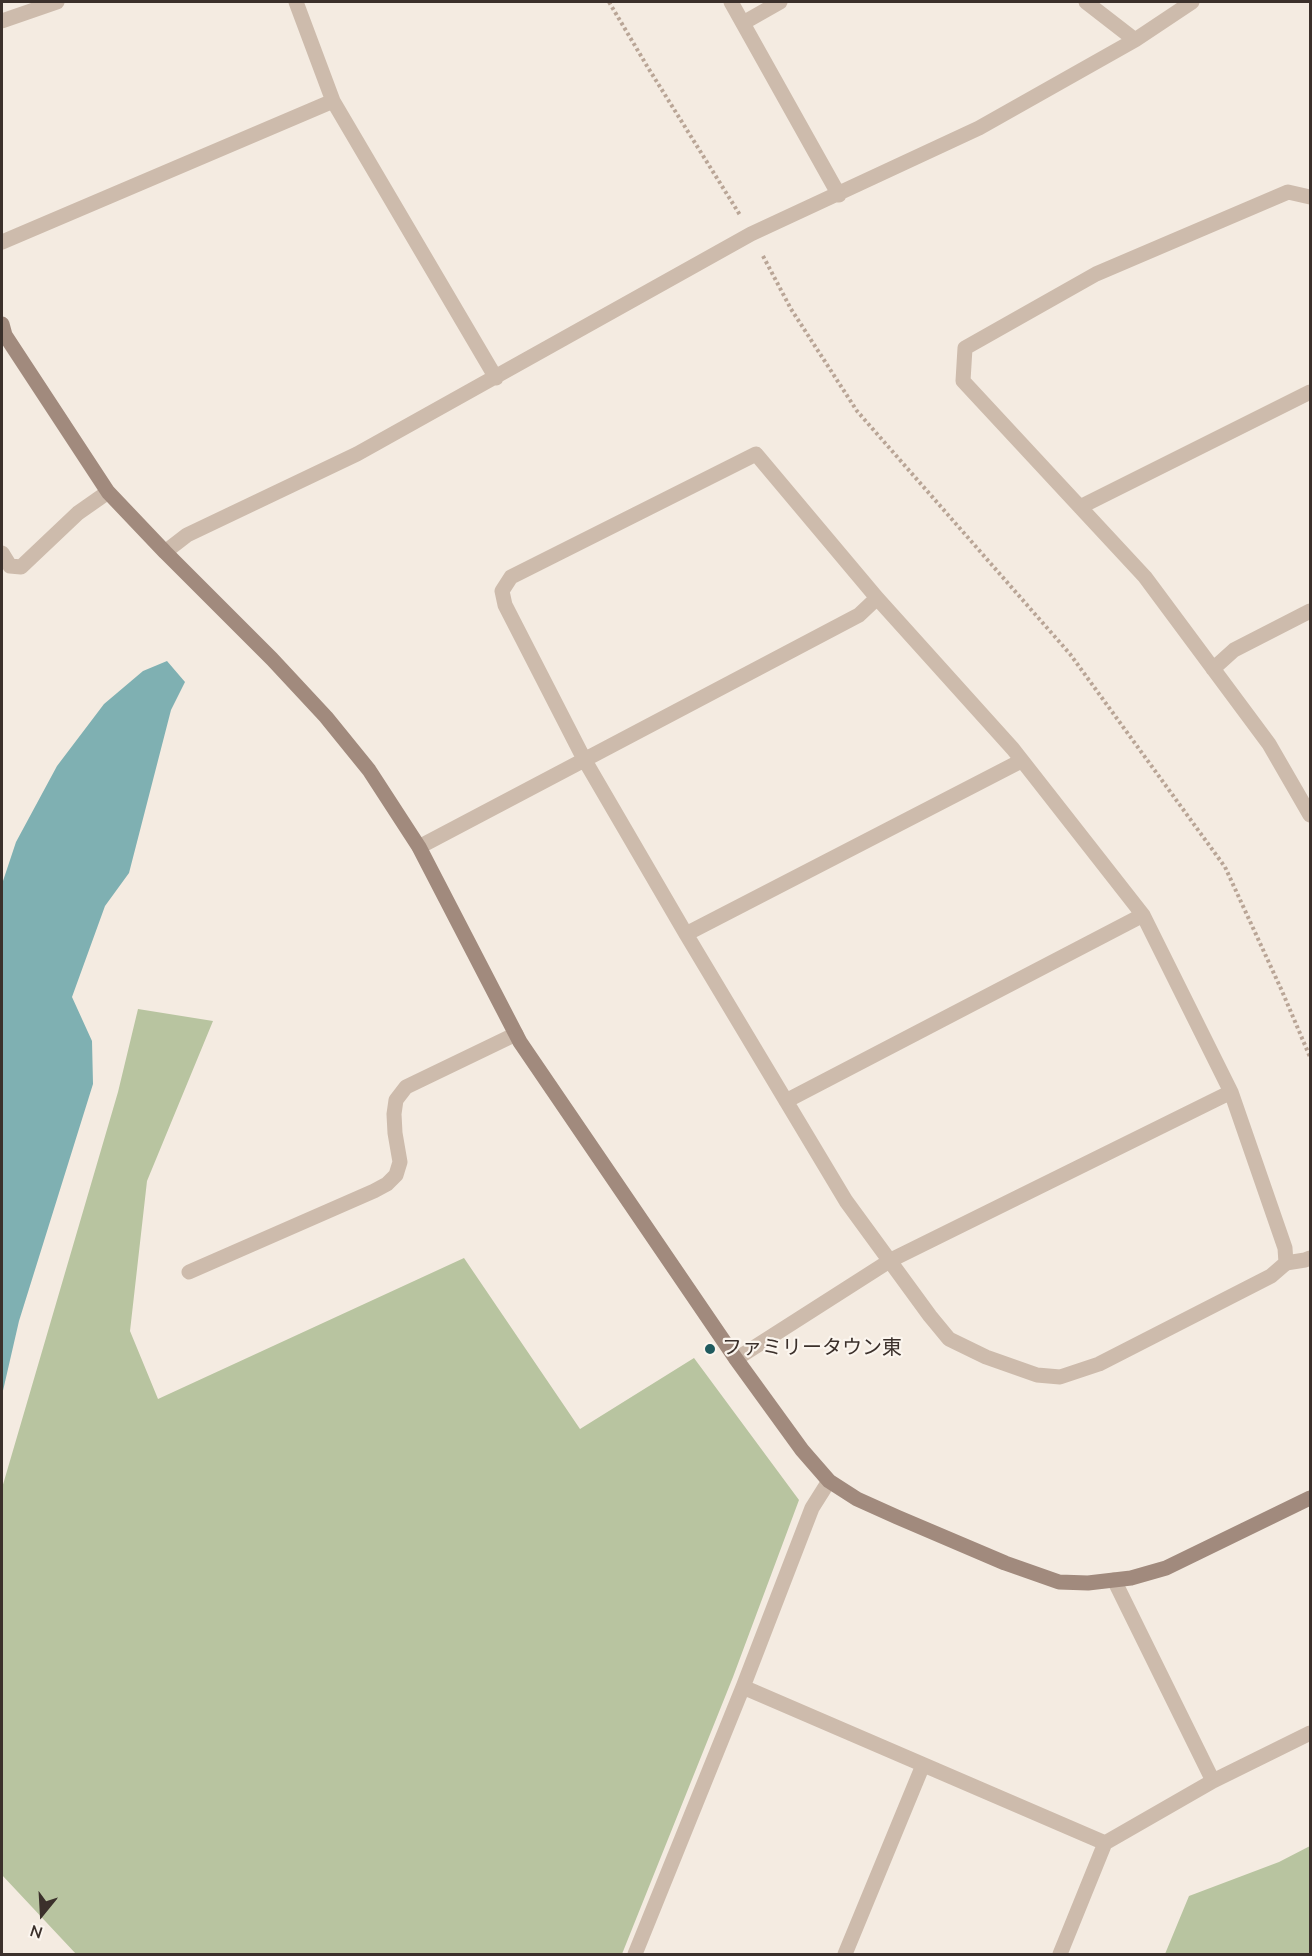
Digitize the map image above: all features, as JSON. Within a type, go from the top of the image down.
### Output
[{"type":"street","points":[[2,21],[57,2]]},
{"type":"street","points":[[296,2],[333,101],[496,378]]},
{"type":"street","points":[[731,2],[839,195]]},
{"type":"street","points":[[743,23],[780,2]]},
{"type":"street","points":[[1086,2],[1136,40]]},
{"type":"street","points":[[165,552],[187,536],[357,454],[751,234],[979,128],[1136,40],[1192,2]]},
{"type":"street","points":[[2,242],[333,101]]},
{"type":"street","points":[[1311,197],[1288,192],[1096,274],[965,348],[963,381],[1145,577],[1269,744],[1311,815]]},
{"type":"street","points":[[3,332],[108,492],[272,659],[326,717],[369,770],[419,847],[516,1034],[736,1359],[802,1450],[829,1481],[857,1499],[897,1517],[1005,1563],[1059,1582],[1088,1583],[1131,1578],[1166,1568],[1311,1498]]},
{"type":"street","points":[[1080,507],[1311,392]]},
{"type":"street","points":[[1286,1263],[1285,1248],[1231,1092],[1143,915],[1012,749],[877,598],[756,454],[511,577],[502,591],[505,605],[584,759],[846,1201],[949,1339],[986,1357],[1037,1375],[1060,1377],[1099,1364],[1271,1276],[1286,1263],[1311,1257]]},
{"type":"street","points":[[2,553],[10,566],[21,567],[78,513],[108,492]]},
{"type":"street","points":[[419,847],[859,615],[877,598]]},
{"type":"street","points":[[1213,669],[1234,650],[1311,611]]},
{"type":"street","points":[[686,934],[1021,761]]},
{"type":"street","points":[[786,1101],[1143,915]]},
{"type":"street","points":[[189,1272],[387,1184],[396,1175],[400,1162],[394,1133],[394,1114],[396,1100],[406,1087],[516,1034]]},
{"type":"street","points":[[736,1359],[891,1260],[1231,1092]]},
{"type":"street","points":[[635,1954],[744,1687],[812,1508],[829,1481]]},
{"type":"street","points":[[1114,1580],[1213,1781]]},
{"type":"street","points":[[744,1687],[1105,1843]]},
{"type":"street","points":[[1060,1954],[1105,1843],[1213,1781],[1311,1733]]},
{"type":"street","points":[[845,1954],[923,1765]]},
{"type":"path","points":[[609,2],[751,234],[791,309],[857,411],[1070,654],[1225,867],[1311,1057]]},
{"type":"green space","points":[[138,1009],[213,1021],[147,1181],[130,1331],[158,1399],[464,1258],[580,1429],[694,1358],[799,1500],[733,1677],[622,1954],[76,1954],[2,1875],[2,1488],[118,1092]]},
{"type":"green space","points":[[1310,1846],[1310,1954],[1165,1954],[1189,1896],[1279,1862]]},
{"type":"water","points":[[167,661],[185,682],[171,710],[129,873],[105,906],[72,997],[92,1041],[93,1084],[19,1321],[2,1395],[2,884],[16,842],[57,766],[104,704],[143,671]]},
{"type":"place","name":"ファミリータウン東","points":[[710,1349]]}]
